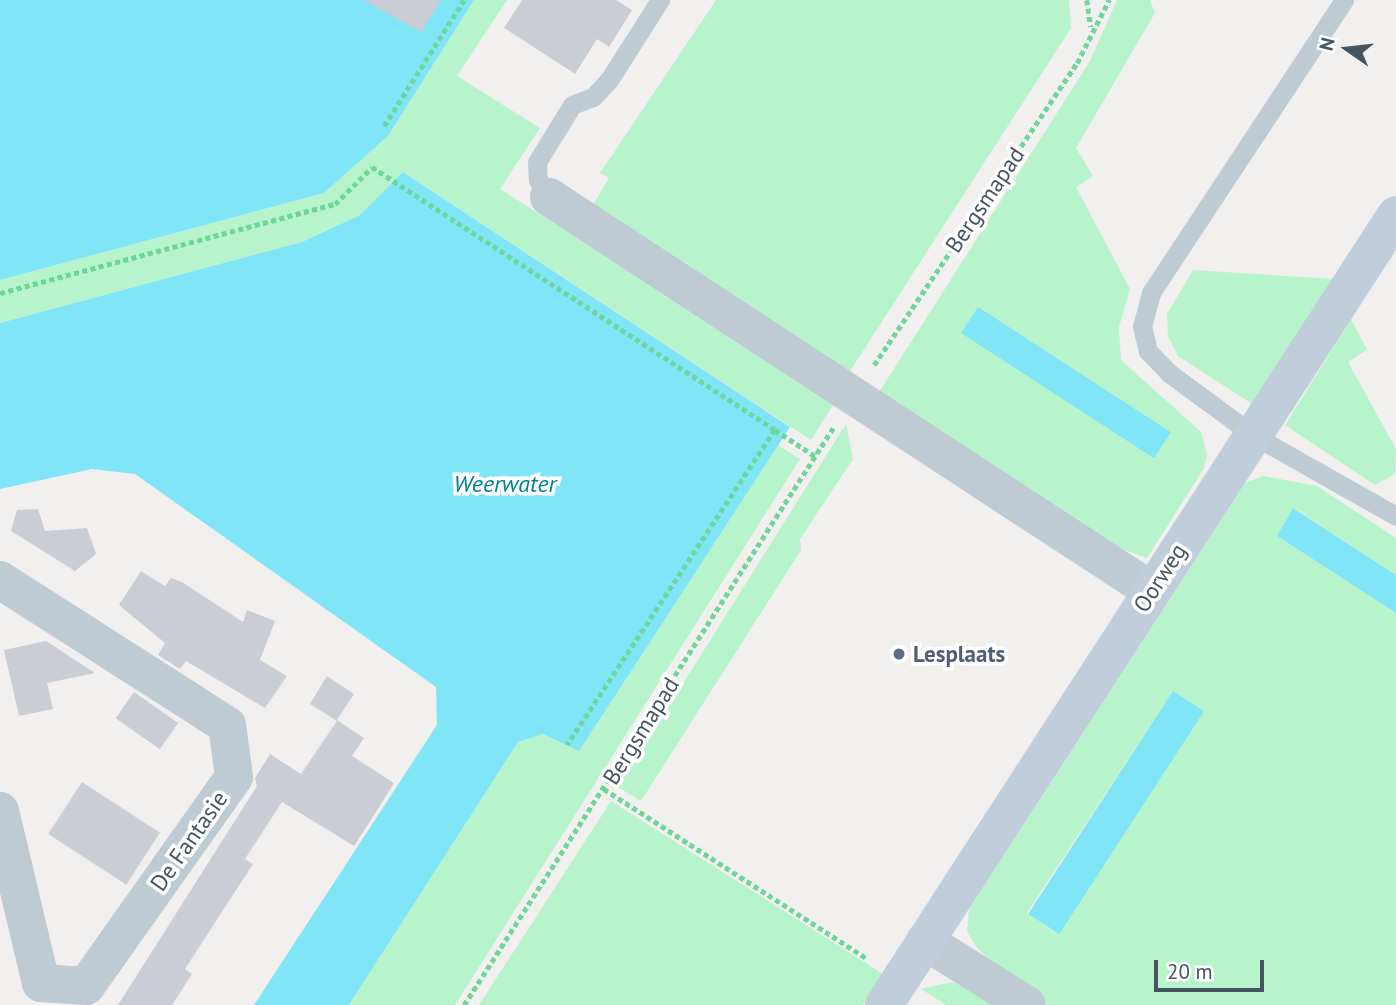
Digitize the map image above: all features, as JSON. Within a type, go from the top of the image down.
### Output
[{"type":"street","points":[[549,197],[1152,590]]},
{"type":"street","name":"Oorweg","points":[[892,992],[1396,215]]},
{"type":"street","name":"De Fantasie","points":[[0,580],[227,725],[234,777],[86,986],[41,984],[15,946],[0,811]]},
{"type":"street","points":[[925,941],[1027,1005]]},
{"type":"lane","points":[[549,197],[538,180],[537,162],[572,105],[593,97],[609,79],[660,0]]},
{"type":"lane","points":[[1344,0],[1151,293],[1142,326],[1148,352],[1170,373],[1252,435],[1396,516]]},
{"type":"path","points":[[384,126],[464,0]]},
{"type":"path","points":[[1087,0],[1091,28]]},
{"type":"path","name":"Bergsmapad","points":[[464,1005],[853,396],[1077,63],[1091,28],[1109,0]]},
{"type":"path","points":[[0,293],[335,204],[372,167],[815,456]]},
{"type":"path","points":[[567,745],[775,430]]},
{"type":"path","points":[[604,789],[892,992]]},
{"type":"green space","points":[[474,0],[507,0],[457,76],[540,128],[500,189],[835,402],[811,440],[403,172],[360,215],[302,242],[0,323],[0,280],[324,193],[388,136]]},
{"type":"green space","points":[[716,0],[1069,0],[1071,28],[845,379],[589,212],[609,178],[600,173]]},
{"type":"green space","points":[[1117,0],[1150,0],[1155,13],[1076,148],[1093,176],[1076,187],[1130,289],[1119,327],[1121,360],[1201,432],[1207,454],[1204,468],[1147,558],[1106,543],[876,397],[1090,61]]},
{"type":"green space","points":[[1193,270],[1334,279],[1252,404],[1178,356],[1168,336],[1167,314]]},
{"type":"green space","points":[[1351,319],[1367,350],[1348,362],[1396,449],[1395,474],[1375,485],[1285,425]]},
{"type":"green space","points":[[846,424],[853,459],[800,539],[801,550],[641,801],[618,787]]},
{"type":"green space","points":[[778,445],[800,459],[455,1005],[349,1005],[518,742],[543,734],[579,750]]},
{"type":"green space","points":[[1263,476],[1317,486],[1396,538],[1396,575],[1294,508],[1277,536],[1396,613],[1396,1005],[1047,1005],[1015,985],[977,948],[967,931],[969,909],[1245,483]],"holes":[[[1173,691],[1203,712],[1056,933],[1027,913]]]},
{"type":"green space","points":[[611,801],[883,974],[863,1005],[479,1005]]},
{"type":"green space","points":[[952,982],[993,1005],[946,1005],[921,989]]},
{"type":"water","points":[[0,0],[474,0],[388,136],[324,193],[0,280]]},
{"type":"water","name":"Weerwater","points":[[403,172],[790,427],[579,751],[543,734],[518,742],[349,1005],[254,1005],[437,725],[436,687],[135,474],[92,469],[0,489],[0,323],[302,242],[360,215]]},
{"type":"water","points":[[978,307],[1171,432],[1154,458],[961,333]]},
{"type":"water","points":[[1293,508],[1396,575],[1396,613],[1277,536]]},
{"type":"water","points":[[1173,691],[1204,711],[1059,934],[1028,914]]},
{"type":"building","points":[[363,0],[441,0],[421,32]]},
{"type":"building","points":[[522,0],[616,0],[632,10],[609,47],[597,39],[575,74],[504,28]]},
{"type":"building","points":[[38,509],[45,531],[87,528],[96,554],[75,571],[11,531],[17,510]]},
{"type":"building","points":[[141,571],[165,586],[171,578],[182,582],[243,622],[247,610],[275,621],[260,660],[287,676],[265,708],[186,661],[180,669],[158,655],[165,643],[119,605]]},
{"type":"building","points":[[46,641],[95,673],[47,683],[53,709],[19,716],[4,650]]},
{"type":"building","points":[[327,676],[354,694],[337,720],[364,738],[352,756],[394,783],[369,823],[354,846],[282,802],[245,859],[253,864],[185,969],[192,974],[172,1005],[118,1005],[257,786],[255,778],[270,754],[301,774],[337,721],[310,704]]},
{"type":"building","points":[[134,692],[178,723],[160,749],[116,718]]},
{"type":"building","points":[[82,782],[160,833],[126,885],[48,834]]},
{"type":"place","name":"Lesplaats","points":[[899,654]]}]
